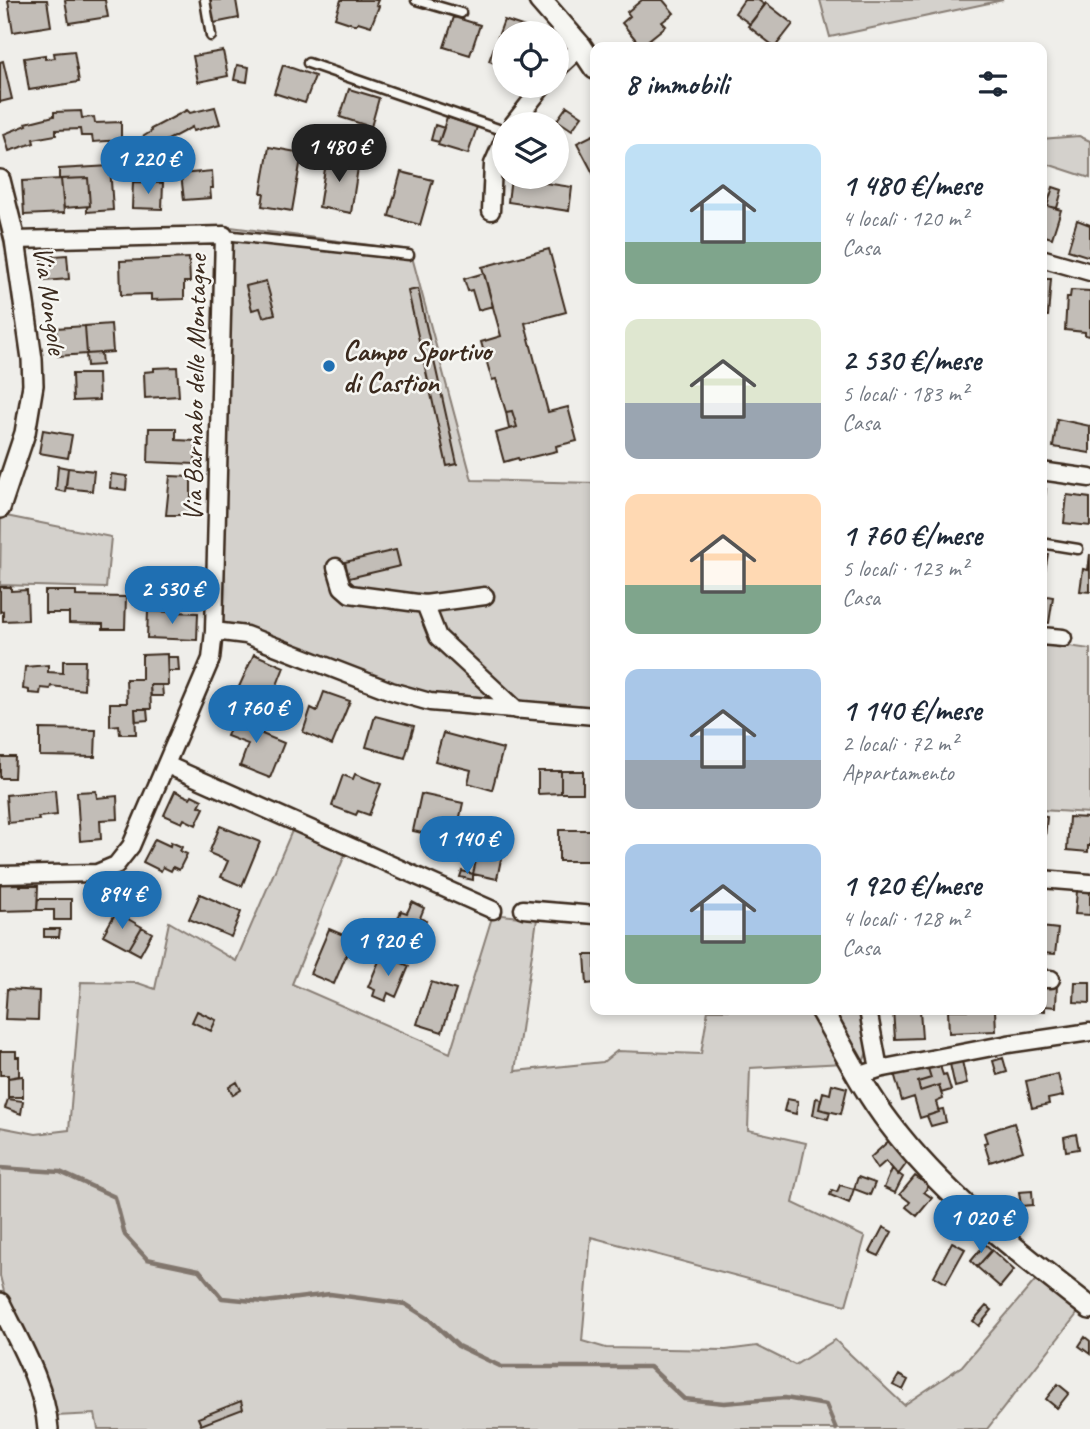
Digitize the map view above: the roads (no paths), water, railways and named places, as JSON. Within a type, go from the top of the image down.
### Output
[{"type":"main road","points":[[540,0],[590,60]]},
{"type":"main road","points":[[824,1015],[858,1076],[890,1125],[945,1188],[983,1223],[1090,1308]]},
{"type":"street","points":[[569,58],[581,47]]},
{"type":"street","points":[[522,112],[534,98]]},
{"type":"street","name":"Via Nongole","points":[[0,180],[15,240],[32,359],[33,385],[25,433],[0,508]]},
{"type":"street","points":[[491,211],[492,188]]},
{"type":"street","points":[[15,240],[224,235]]},
{"type":"street","name":"Via Barnabo delle Montagne","points":[[0,875],[97,873],[111,869],[121,860],[131,846],[211,659],[214,631],[224,235]]},
{"type":"street","points":[[1047,260],[1090,272]]},
{"type":"street","points":[[1047,472],[1090,478]]},
{"type":"street","points":[[337,567],[342,587],[351,594],[425,604],[485,596]]},
{"type":"street","points":[[425,604],[438,637],[517,710]]},
{"type":"street","points":[[214,631],[246,635],[404,695],[430,702],[590,716]]},
{"type":"street","points":[[1047,637],[1063,638]]},
{"type":"street","points":[[167,765],[493,910]]},
{"type":"street","points":[[1047,879],[1090,883]]},
{"type":"street","points":[[523,909],[590,915]]},
{"type":"street","points":[[869,1015],[879,1069]]},
{"type":"street","points":[[858,1076],[879,1069],[1008,1044],[1090,1032]]},
{"type":"street","points":[[0,1303],[23,1351],[47,1412],[48,1429]]},
{"type":"lane","points":[[205,0],[211,36]]},
{"type":"lane","points":[[416,0],[461,13]]},
{"type":"lane","points":[[308,63],[492,127]]},
{"type":"lane","points":[[224,235],[408,255]]},
{"type":"lane","points":[[1047,544],[1078,549]]},
{"type":"waterway","points":[[0,1168],[60,1172],[115,1197],[125,1235],[147,1259],[199,1270],[222,1298],[265,1302],[330,1294],[405,1304],[429,1319],[458,1346],[502,1367],[650,1367],[684,1399],[724,1403],[785,1398],[826,1405],[836,1429]]},
{"type":"place","name":"Campo Sportivo di Castion","points":[[329,366]]}]
